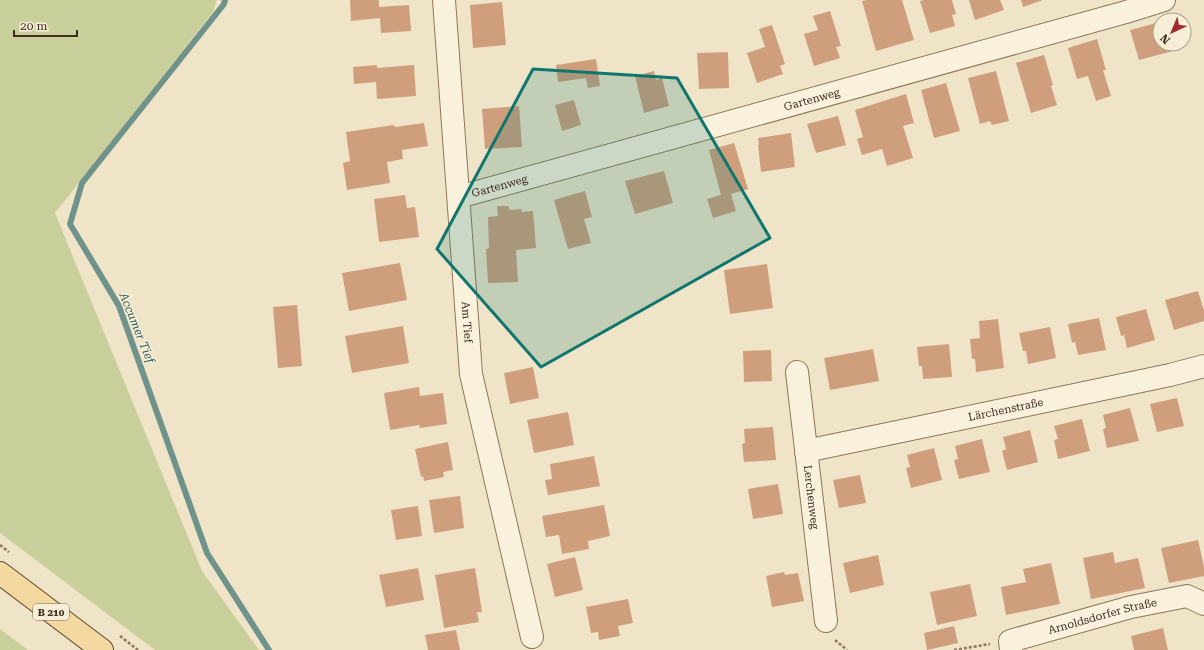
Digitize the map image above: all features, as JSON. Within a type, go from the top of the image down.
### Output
[{"type":"main road","name":"B 210","points":[[0,573],[102,650]]},
{"type":"street","name":"Am Tief","points":[[444,0],[471,374],[532,637]]},
{"type":"street","name":"Gartenweg","points":[[459,197],[1119,14],[1164,0]]},
{"type":"street","name":"Lärchenstraße","points":[[806,451],[1170,375],[1204,366]]},
{"type":"street","name":"Lerchenweg","points":[[797,372],[826,621]]},
{"type":"street","name":"Arnoldsdorfer Straße","points":[[1010,645],[1131,607],[1187,596],[1204,604]]},
{"type":"path","points":[[954,650],[1010,645]]},
{"type":"highlighted area","points":[[533,69],[677,78],[770,238],[541,367],[437,249]]},
{"type":"green space","points":[[0,0],[217,0],[213,12],[55,213],[202,571],[259,650],[155,650],[0,533]]},
{"type":"green space","points":[[0,629],[28,650],[0,650]]},
{"type":"building","points":[[350,0],[379,0],[379,7],[409,5],[411,31],[381,33],[380,18],[351,21]]},
{"type":"building","points":[[902,0],[914,40],[876,51],[862,1]]},
{"type":"building","points":[[952,0],[956,14],[952,15],[955,26],[930,33],[920,1]]},
{"type":"building","points":[[969,0],[1000,0],[1004,10],[975,20]]},
{"type":"building","points":[[1021,0],[1043,0],[1023,7]]},
{"type":"building","points":[[502,2],[506,45],[473,48],[470,5]]},
{"type":"building","points":[[830,11],[841,46],[836,47],[840,58],[814,66],[804,34],[818,30],[813,16]]},
{"type":"building","points":[[1152,24],[1152,52],[1169,52],[1139,60],[1130,30]]},
{"type":"building","points":[[772,25],[785,64],[780,66],[783,74],[757,83],[747,53],[765,47],[759,29]]},
{"type":"building","points":[[1097,39],[1106,70],[1103,70],[1111,96],[1096,101],[1088,76],[1077,79],[1068,48]]},
{"type":"building","points":[[728,52],[729,88],[699,89],[697,53]]},
{"type":"building","points":[[1044,55],[1057,105],[1031,113],[1016,63]]},
{"type":"building","points":[[596,59],[600,86],[588,88],[586,78],[558,82],[556,65]]},
{"type":"building","points":[[377,65],[377,68],[414,65],[416,96],[377,99],[376,82],[354,84],[353,67]]},
{"type":"building","points":[[654,71],[656,80],[662,78],[669,106],[644,113],[635,76]]},
{"type":"building","points":[[996,71],[1009,121],[992,125],[990,121],[980,124],[968,78]]},
{"type":"building","points":[[946,83],[960,131],[934,138],[921,90]]},
{"type":"building","points":[[906,94],[914,123],[903,126],[913,158],[887,166],[882,149],[862,155],[857,139],[863,137],[855,110]]},
{"type":"building","points":[[574,100],[581,125],[562,131],[555,105]]},
{"type":"building","points":[[519,106],[522,147],[485,149],[482,109]]},
{"type":"building","points":[[838,116],[846,145],[816,153],[807,124]]},
{"type":"building","points":[[424,123],[428,146],[402,150],[403,159],[387,162],[390,183],[347,190],[343,163],[350,161],[346,132],[394,125],[395,127]]},
{"type":"building","points":[[791,133],[795,167],[761,172],[758,138]]},
{"type":"building","points":[[734,143],[748,189],[731,194],[736,211],[713,218],[707,199],[721,195],[709,150]]},
{"type":"building","points":[[664,171],[673,203],[635,214],[625,181]]},
{"type":"building","points":[[585,191],[592,217],[584,219],[591,243],[568,249],[554,200]]},
{"type":"building","points":[[405,195],[407,208],[415,207],[419,237],[379,242],[374,199]]},
{"type":"building","points":[[497,206],[508,206],[510,210],[521,209],[522,212],[533,211],[536,248],[516,250],[518,282],[488,283],[486,249],[489,248],[488,217],[498,216]]},
{"type":"building","points":[[400,263],[407,300],[349,311],[342,273]]},
{"type":"building","points":[[767,264],[773,308],[730,314],[724,270]]},
{"type":"building","points":[[1198,291],[1204,311],[1204,321],[1174,330],[1165,300]]},
{"type":"building","points":[[297,305],[302,366],[278,368],[273,307]]},
{"type":"building","points":[[1146,309],[1155,340],[1127,348],[1124,335],[1121,336],[1116,317]]},
{"type":"building","points":[[1099,318],[1106,350],[1078,355],[1075,342],[1072,343],[1068,324]]},
{"type":"building","points":[[998,319],[1004,368],[976,372],[975,359],[972,359],[970,339],[980,338],[979,321]]},
{"type":"building","points":[[403,326],[409,363],[352,373],[345,336]]},
{"type":"building","points":[[1050,327],[1056,358],[1028,364],[1026,351],[1023,351],[1019,333]]},
{"type":"building","points":[[949,344],[952,377],[923,379],[922,366],[919,366],[917,347]]},
{"type":"building","points":[[873,349],[879,381],[830,390],[824,358]]},
{"type":"building","points":[[771,350],[772,381],[744,382],[743,351]]},
{"type":"building","points":[[533,367],[539,398],[510,404],[504,373]]},
{"type":"building","points":[[419,387],[420,396],[443,393],[447,424],[420,428],[419,425],[390,430],[384,393]]},
{"type":"building","points":[[1177,398],[1184,426],[1157,432],[1150,404]]},
{"type":"building","points":[[1130,408],[1139,441],[1107,448],[1103,429],[1106,428],[1103,415]]},
{"type":"building","points":[[568,412],[574,445],[534,453],[527,420]]},
{"type":"building","points":[[1082,419],[1090,451],[1058,459],[1054,440],[1058,439],[1054,426]]},
{"type":"building","points":[[773,427],[776,460],[744,462],[742,444],[745,443],[744,429]]},
{"type":"building","points":[[1030,430],[1038,462],[1007,470],[1002,451],[1006,449],[1003,437]]},
{"type":"building","points":[[982,439],[990,472],[959,479],[954,460],[958,459],[955,446]]},
{"type":"building","points":[[448,442],[453,470],[443,472],[444,477],[424,481],[423,476],[421,477],[415,449]]},
{"type":"building","points":[[934,448],[942,480],[911,488],[906,468],[910,467],[907,455]]},
{"type":"building","points":[[594,456],[600,486],[548,495],[545,480],[552,479],[550,464]]},
{"type":"building","points":[[860,475],[866,503],[839,508],[833,480]]},
{"type":"building","points":[[778,484],[783,514],[753,519],[748,489]]},
{"type":"building","points":[[460,496],[464,528],[434,533],[429,500]]},
{"type":"building","points":[[604,505],[610,536],[588,541],[589,549],[562,554],[559,535],[546,537],[542,516]]},
{"type":"building","points":[[418,506],[422,536],[396,540],[391,510]]},
{"type":"building","points":[[1198,540],[1204,567],[1204,576],[1169,583],[1161,548]]},
{"type":"building","points":[[1113,552],[1115,563],[1138,558],[1145,588],[1091,599],[1083,558]]},
{"type":"building","points":[[878,555],[884,585],[850,593],[843,563]]},
{"type":"building","points":[[575,557],[583,590],[555,597],[547,564]]},
{"type":"building","points":[[1051,563],[1060,604],[1006,615],[1001,587],[1026,582],[1023,569]]},
{"type":"building","points":[[418,568],[424,600],[386,607],[379,575]]},
{"type":"building","points":[[475,568],[482,612],[477,612],[479,622],[444,628],[435,575]]},
{"type":"building","points":[[784,572],[785,575],[798,573],[804,601],[772,607],[766,576]]},
{"type":"building","points":[[970,584],[977,616],[937,625],[930,592]]},
{"type":"building","points":[[628,599],[633,623],[618,626],[620,636],[599,640],[598,632],[591,633],[586,607]]},
{"type":"building","points":[[954,626],[958,643],[927,650],[924,633]]},
{"type":"building","points":[[1163,628],[1168,650],[1134,650],[1131,636]]},
{"type":"building","points":[[456,630],[460,650],[428,650],[425,635]]},
{"type":"waterway","name":"Accumer Tief","points":[[225,0],[224,4],[82,183],[70,224],[119,306],[207,553],[269,650]]}]
